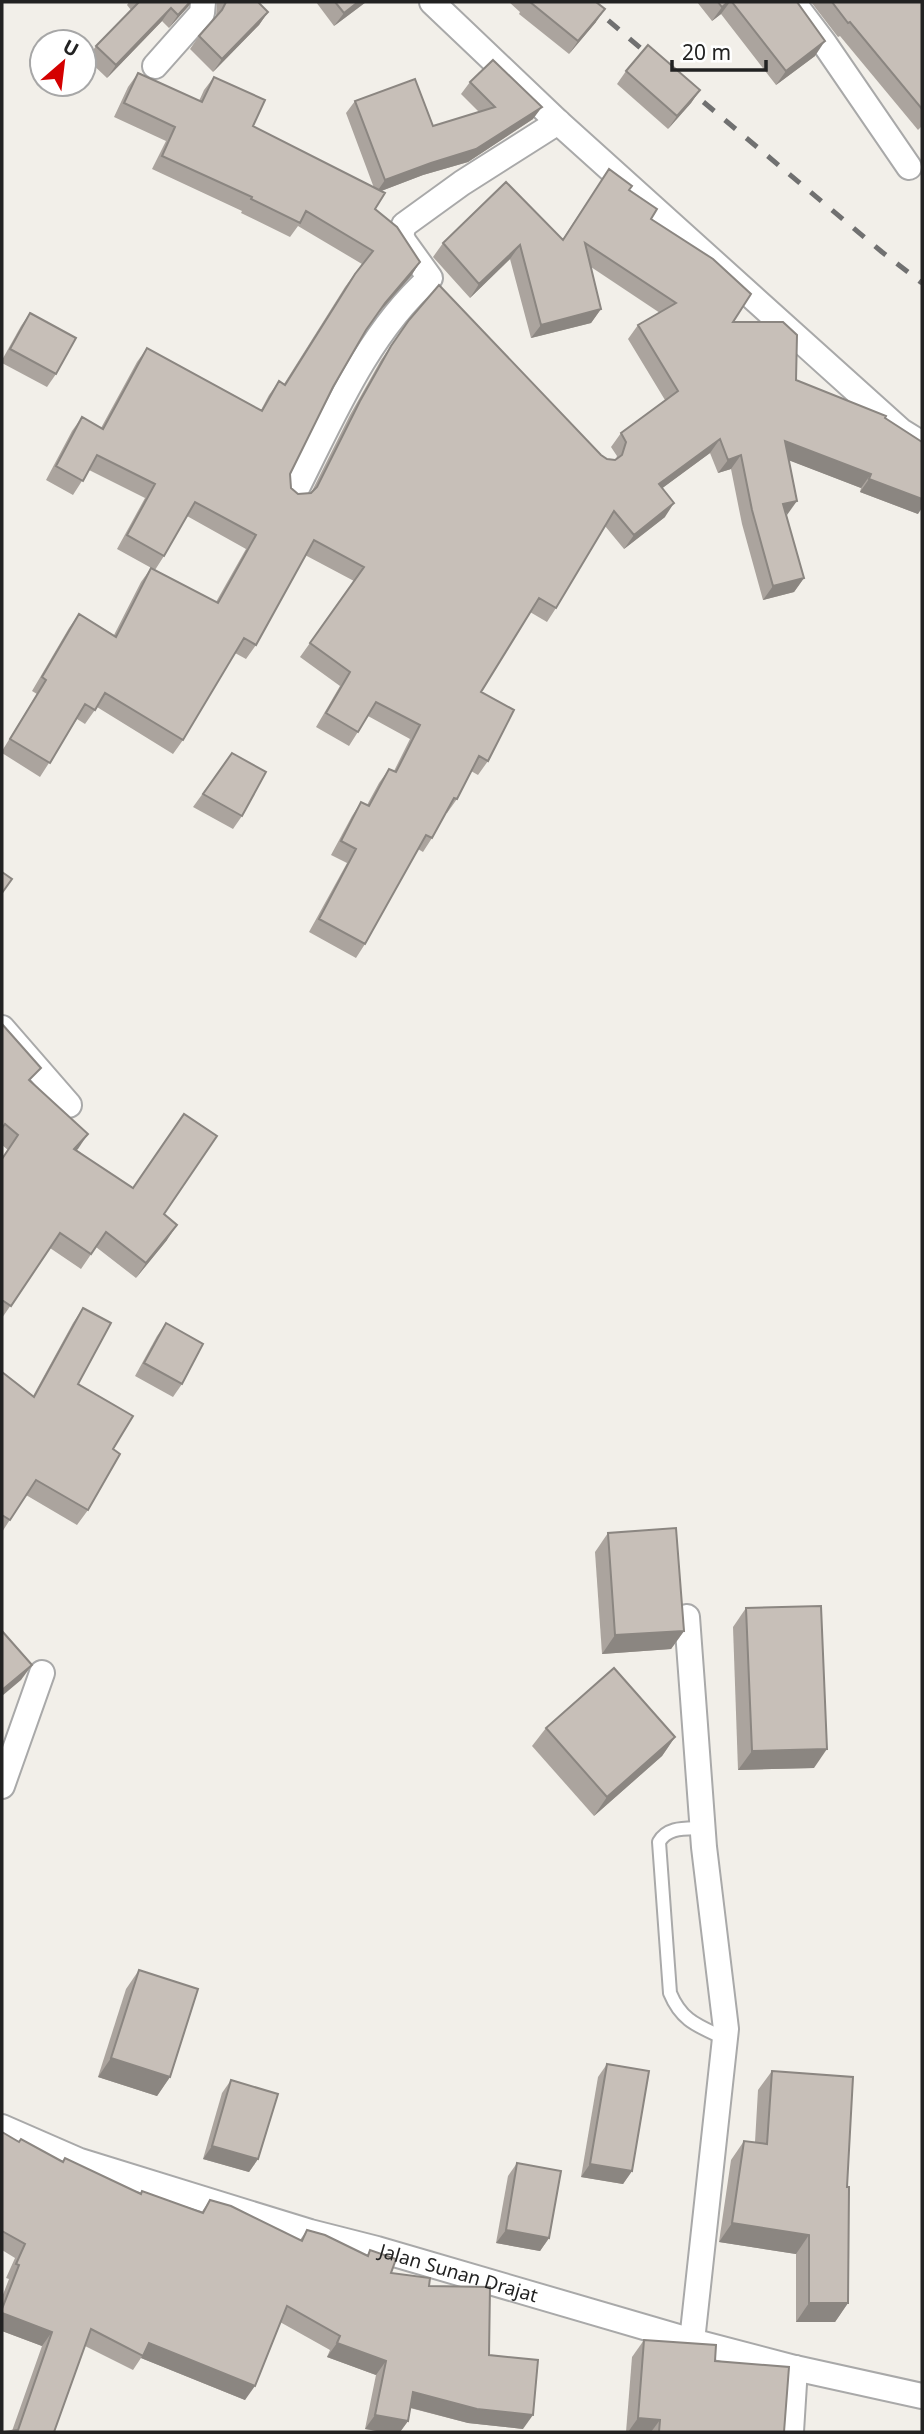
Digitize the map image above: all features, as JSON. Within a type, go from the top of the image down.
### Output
[{"type":"street","points":[[155,66],[202,13],[203,2]]},
{"type":"street","points":[[432,2],[558,122],[901,431],[922,444]]},
{"type":"street","points":[[793,2],[909,167]]},
{"type":"street","points":[[449,298],[430,278],[404,242],[401,235],[404,225],[462,183],[558,122]]},
{"type":"street","points":[[294,494],[335,411],[363,363],[392,318],[409,297],[430,278]]},
{"type":"street","points":[[2,1028],[69,1105]]},
{"type":"street","points":[[687,1617],[703,1828],[726,2029],[692,2341]]},
{"type":"street","points":[[2,1786],[42,1674]]},
{"type":"street","name":"Jalan Sunan Drajat","points":[[2,2127],[80,2161],[221,2206],[692,2341],[795,2368],[922,2396]]},
{"type":"street","points":[[791,2432],[795,2368]]},
{"type":"lane","points":[[703,1828],[669,1830],[659,1842],[670,1993],[676,2008],[686,2020],[726,2039]]},
{"type":"building","points":[[139,2],[190,2],[178,15],[171,8],[116,65],[98,48],[98,44]]},
{"type":"building","points":[[226,2],[258,2],[268,12],[222,59],[199,36]]},
{"type":"building","points":[[335,2],[358,2],[344,13]]},
{"type":"building","points":[[530,2],[596,2],[605,9],[578,41]]},
{"type":"building","points":[[732,2],[797,2],[825,41],[786,71]]},
{"type":"building","points":[[832,2],[922,2],[922,109],[850,22],[848,23]]},
{"type":"building","points":[[648,45],[700,90],[677,116],[626,71]]},
{"type":"building","points":[[493,60],[542,107],[476,149],[385,180],[355,101],[415,79],[433,126],[495,107],[470,82]]},
{"type":"building","points":[[138,73],[202,102],[214,77],[265,100],[253,126],[385,193],[375,209],[397,227],[420,262],[366,330],[333,387],[290,474],[291,488],[298,494],[311,493],[317,487],[391,346],[439,285],[601,455],[615,460],[622,455],[626,442],[621,433],[678,391],[638,325],[676,303],[585,243],[601,309],[541,325],[520,245],[479,284],[443,243],[506,182],[563,240],[609,169],[632,186],[629,190],[657,209],[651,219],[713,259],[751,294],[733,322],[783,322],[797,335],[796,380],[886,416],[885,418],[922,442],[922,499],[869,479],[871,474],[785,441],[797,501],[783,504],[804,578],[773,586],[752,510],[741,455],[728,460],[720,439],[659,484],[674,503],[634,535],[614,511],[556,608],[539,598],[481,692],[514,710],[488,761],[479,756],[457,799],[454,798],[432,838],[426,835],[365,944],[319,919],[356,849],[341,841],[361,802],[369,806],[389,769],[396,772],[420,725],[376,702],[358,732],[326,713],[350,672],[310,643],[364,567],[314,540],[256,645],[244,638],[183,740],[105,693],[95,710],[85,704],[50,763],[10,739],[46,680],[42,677],[79,614],[116,637],[151,568],[218,603],[256,535],[195,502],[164,556],[127,535],[155,484],[97,455],[83,481],[56,466],[82,417],[103,429],[147,348],[262,411],[279,381],[285,385],[355,274],[373,251],[306,211],[300,223],[251,199],[252,197],[162,156],[175,127],[124,103]]},
{"type":"building","points":[[30,313],[76,338],[56,374],[10,349]]},
{"type":"building","points":[[232,753],[266,772],[242,816],[203,794]]},
{"type":"building","points":[[2,872],[12,879],[2,893]]},
{"type":"building","points":[[2,1024],[41,1068],[29,1080],[88,1134],[74,1149],[133,1188],[184,1114],[217,1136],[164,1214],[177,1225],[146,1263],[106,1232],[91,1254],[60,1233],[11,1306],[2,1300],[2,1159],[18,1135],[5,1124],[2,1128]]},
{"type":"building","points":[[83,1308],[111,1323],[78,1384],[133,1416],[113,1449],[120,1454],[88,1510],[36,1480],[10,1520],[2,1515],[2,1372],[34,1397]]},
{"type":"building","points":[[166,1323],[203,1344],[182,1384],[144,1363]]},
{"type":"building","points":[[676,1528],[684,1631],[615,1635],[608,1533]]},
{"type":"building","points":[[821,1606],[827,1749],[752,1751],[746,1608]]},
{"type":"building","points":[[2,1631],[32,1665],[2,1690]]},
{"type":"building","points":[[614,1668],[675,1737],[607,1797],[546,1728]]},
{"type":"building","points":[[139,1970],[198,1989],[170,2077],[111,2058]]},
{"type":"building","points":[[607,2064],[649,2071],[632,2171],[590,2164]]},
{"type":"building","points":[[772,2071],[853,2077],[847,2187],[848,2303],[809,2303],[809,2235],[732,2223],[744,2141],[767,2144]]},
{"type":"building","points":[[231,2080],[278,2094],[258,2159],[212,2146]]},
{"type":"building","points":[[2,2132],[19,2142],[21,2139],[63,2162],[65,2158],[141,2194],[142,2191],[203,2213],[210,2200],[231,2206],[302,2241],[307,2230],[325,2235],[368,2256],[370,2250],[396,2259],[391,2273],[430,2278],[429,2286],[490,2287],[489,2355],[538,2360],[533,2415],[477,2409],[413,2392],[408,2421],[375,2415],[386,2361],[337,2343],[340,2336],[287,2306],[255,2386],[149,2343],[143,2356],[91,2329],[54,2432],[4,2432],[18,2430],[52,2332],[2,2313],[19,2265],[16,2264],[25,2244],[2,2231]]},
{"type":"building","points":[[517,2163],[561,2171],[549,2238],[506,2230]]},
{"type":"building","points":[[644,2340],[716,2345],[715,2361],[789,2367],[784,2432],[659,2432],[660,2420],[638,2418]]},
{"type":"railway","points":[[587,2],[659,64]]},
{"type":"railway","points":[[682,84],[922,283]]}]
